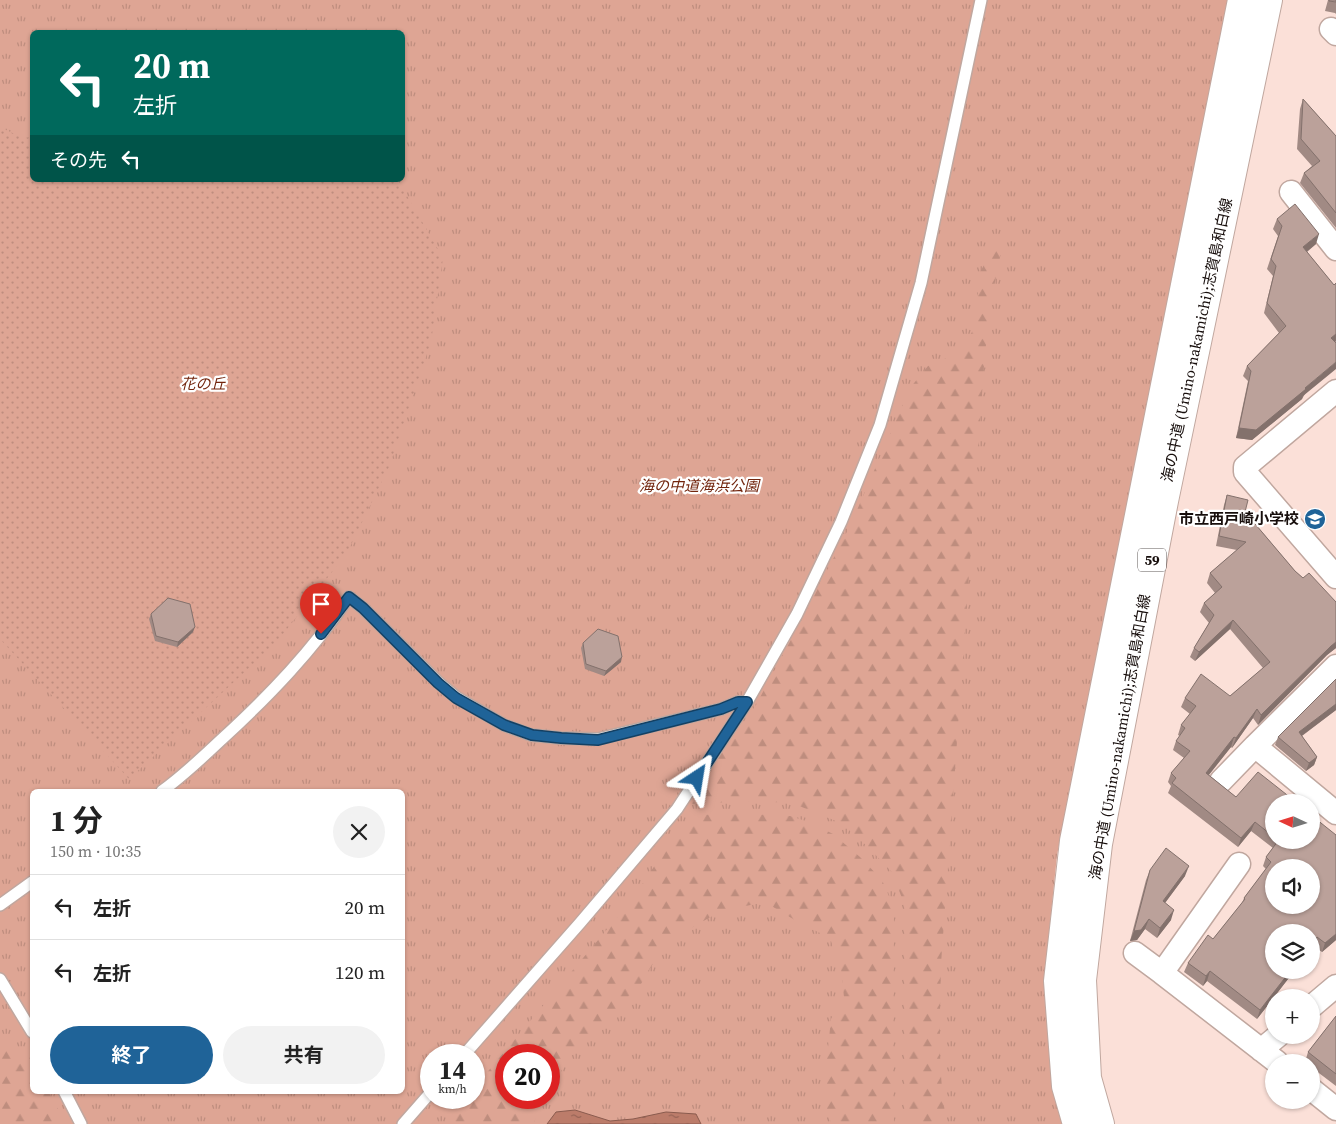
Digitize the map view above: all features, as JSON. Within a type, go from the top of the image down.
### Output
[{"type":"main road","name":"海の中道 (Umino-nakamichi);志賀島和白線","points":[[1077,1124],[1066,1086],[1058,981],[1074,841],[1242,0]]},
{"type":"main road","name":"海の中道 (Umino-nakamichi);志賀島和白線","points":[[1100,1124],[1087,1078],[1082,980],[1098,844],[1164,500],[1268,0]]},
{"type":"street","points":[[1291,192],[1336,249]]},
{"type":"street","points":[[1336,391],[1245,467],[1245,472],[1336,578]]},
{"type":"street","points":[[1221,781],[1336,666]]},
{"type":"street","points":[[1255,746],[1305,794]]},
{"type":"street","points":[[1320,804],[1336,813]]},
{"type":"street","points":[[1162,973],[1239,864]]},
{"type":"street","points":[[1135,953],[1266,1054]]},
{"type":"street","points":[[1320,999],[1336,986]]},
{"type":"street","points":[[1320,1097],[1336,1109]]},
{"type":"lane","points":[[474,1044],[677,809],[747,702],[797,614],[840,522],[880,425],[921,283],[981,0]]},
{"type":"lane","points":[[165,789],[180,778],[266,699],[302,659],[349,597],[363,608],[438,683],[456,698],[504,725],[532,735],[598,740],[721,709],[738,702],[747,702]]},
{"type":"lane","points":[[0,904],[30,883]]},
{"type":"lane","points":[[0,979],[30,1029]]},
{"type":"lane","points":[[66,1094],[81,1124]]},
{"type":"lane","points":[[404,1124],[420,1105]]},
{"type":"green space","name":"海の中道海浜公園","points":[[0,0],[1232,0],[1057,855],[1044,983],[1062,1124],[0,1124]]},
{"type":"green space","name":"花の丘","points":[[0,127],[23,138],[30,137],[30,182],[399,182],[443,258],[431,342],[389,467],[347,553],[276,643],[129,779],[0,639]]},
{"type":"green space","points":[[1006,225],[994,287],[985,352],[941,964],[940,1064],[947,1124],[905,1124],[905,906],[892,872],[841,823],[792,803],[753,801],[689,804],[689,798],[756,705],[851,524],[910,388],[928,366],[958,353],[976,326],[979,274]]},
{"type":"green space","points":[[752,814],[790,816],[809,822],[833,834],[860,857],[882,880],[894,908],[894,1124],[832,1124],[823,1105],[831,1019],[844,997],[841,970],[830,938],[798,922],[765,902],[721,911],[665,943],[641,984],[577,1048],[560,1073],[560,1044],[511,1044],[630,902],[689,815]]},
{"type":"green space","points":[[25,1047],[30,1058],[30,1094],[50,1094],[66,1124],[2,1124],[0,1117],[0,1051]]},
{"type":"green space","points":[[495,1063],[495,1109],[541,1109],[533,1124],[444,1124],[457,1109],[485,1109],[485,1075]]},
{"type":"water","points":[[575,1110],[610,1121],[633,1119],[666,1112],[696,1114],[701,1124],[547,1124],[556,1112]]},
{"type":"building","points":[[1303,99],[1336,136],[1336,213],[1304,173],[1320,161],[1301,139]]},
{"type":"building","points":[[1295,204],[1319,234],[1303,247],[1334,285],[1336,283],[1336,334],[1331,338],[1336,343],[1336,362],[1256,430],[1239,428],[1251,371],[1247,366],[1286,326],[1267,303],[1276,266],[1271,259],[1282,226],[1277,219]]},
{"type":"building","points":[[1227,495],[1248,500],[1245,512],[1295,571],[1303,578],[1309,573],[1336,602],[1336,642],[1261,715],[1257,709],[1236,738],[1234,737],[1206,773],[1236,797],[1258,772],[1286,794],[1265,794],[1265,830],[1255,822],[1241,838],[1172,783],[1176,778],[1171,773],[1190,751],[1176,741],[1185,728],[1181,725],[1196,706],[1185,698],[1201,674],[1230,696],[1270,662],[1233,620],[1199,652],[1194,648],[1214,615],[1204,603],[1222,587],[1210,573],[1246,542],[1219,536]]},
{"type":"building","points":[[168,598],[190,604],[195,627],[178,642],[156,636],[151,614]]},
{"type":"building","points":[[598,629],[618,636],[622,657],[606,671],[586,664],[583,643]]},
{"type":"building","points":[[1336,679],[1336,704],[1299,732],[1317,757],[1309,763],[1278,737]]},
{"type":"building","points":[[1320,822],[1336,835],[1336,934],[1325,943],[1320,939],[1320,924],[1265,924],[1265,979],[1284,979],[1276,989],[1265,989],[1265,1004],[1260,1010],[1210,971],[1206,976],[1188,963],[1208,935],[1213,939],[1265,870],[1265,914],[1320,914],[1320,859],[1268,859],[1266,857],[1272,849],[1320,849]]},
{"type":"building","points":[[1166,848],[1189,866],[1163,901],[1174,910],[1160,928],[1149,919],[1141,930],[1134,931],[1150,870]]},
{"type":"building","points":[[1336,1016],[1336,1074],[1320,1061],[1320,1054],[1311,1054],[1308,1052],[1314,1044],[1320,1044],[1320,1037]]},
{"type":"place","name":"市立西戸崎小学校","points":[[1315,519]]},
{"type":"route","points":[[321,634],[349,597],[363,608],[438,683],[456,698],[504,725],[532,735],[598,740],[721,709],[738,702],[747,702],[697,778]]}]
